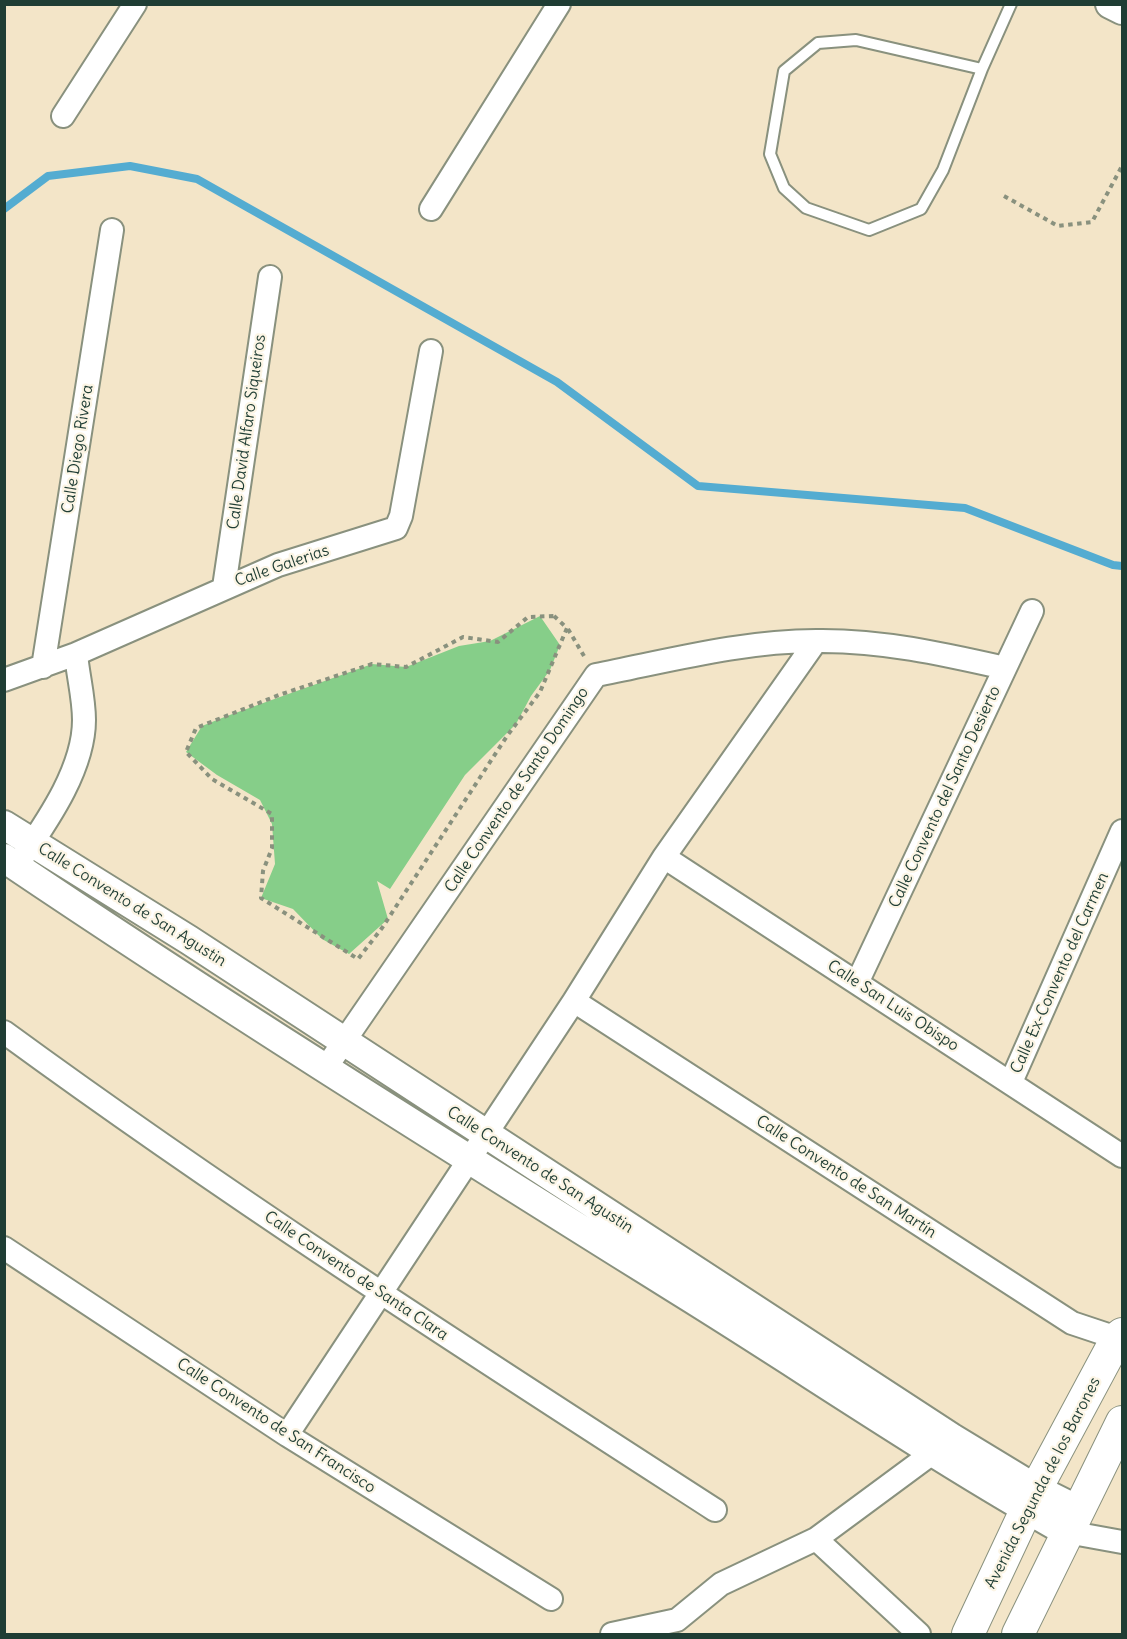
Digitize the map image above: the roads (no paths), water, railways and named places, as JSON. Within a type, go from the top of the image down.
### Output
[{"type":"main road","name":"Avenida Segunda de los Barones","points":[[968,1635],[1031,1499],[1121,1336]]},
{"type":"main road","points":[[1018,1635],[1122,1422]]},
{"type":"street","points":[[63,116],[135,4]]},
{"type":"street","points":[[431,209],[559,4]]},
{"type":"street","points":[[1110,4],[1122,10]]},
{"type":"street","name":"Calle Diego Rivera","points":[[43,667],[112,230]]},
{"type":"street","name":"Calle David Alfaro Siqueiros","points":[[224,587],[270,277]]},
{"type":"street","name":"Calle Galerias","points":[[4,680],[76,654],[278,565],[396,528],[401,516],[431,351]]},
{"type":"street","name":"Calle Convento del Santo Desierto","points":[[857,983],[1032,611]]},
{"type":"street","points":[[287,1435],[574,1001],[664,857],[816,640]]},
{"type":"street","name":"Calle Convento de Santo Domingo","points":[[325,1069],[596,675],[746,646],[816,640],[916,647],[1005,668]]},
{"type":"street","points":[[11,862],[33,843],[68,780],[81,748],[84,719],[76,654]]},
{"type":"street","name":"Calle Convento de San Agustin","points":[[4,825],[189,939],[486,1135],[722,1304],[942,1446],[1073,1521]]},
{"type":"street","name":"Calle Ex-Convento del Carmen","points":[[1011,1082],[1122,831]]},
{"type":"street","name":"Calle San Luis Obispo","points":[[664,857],[1122,1156]]},
{"type":"street","name":"Calle Convento de San Agustin","points":[[11,862],[325,1069],[468,1159],[722,1304]]},
{"type":"street","points":[[168,965],[189,939]]},
{"type":"street","name":"Calle Convento de San Martín","points":[[574,1001],[1072,1323],[1121,1336]]},
{"type":"street","name":"Calle Convento de Santa Clara","points":[[4,1032],[115,1113],[381,1294],[715,1510]]},
{"type":"street","name":"Calle Convento de San Francisco","points":[[4,1248],[287,1435],[551,1599]]},
{"type":"street","points":[[612,1635],[677,1620],[721,1584],[816,1539],[942,1446]]},
{"type":"street","points":[[1073,1521],[1116,1541]]},
{"type":"street","points":[[816,1539],[919,1635]]},
{"type":"lane","points":[[982,69],[856,40],[818,43],[784,71],[770,154],[784,188],[806,208],[869,230],[921,209],[943,170],[982,69],[1011,4]]},
{"type":"waterway","points":[[4,209],[48,176],[130,166],[197,179],[557,382],[698,486],[965,508],[1113,565],[1122,566]]}]
